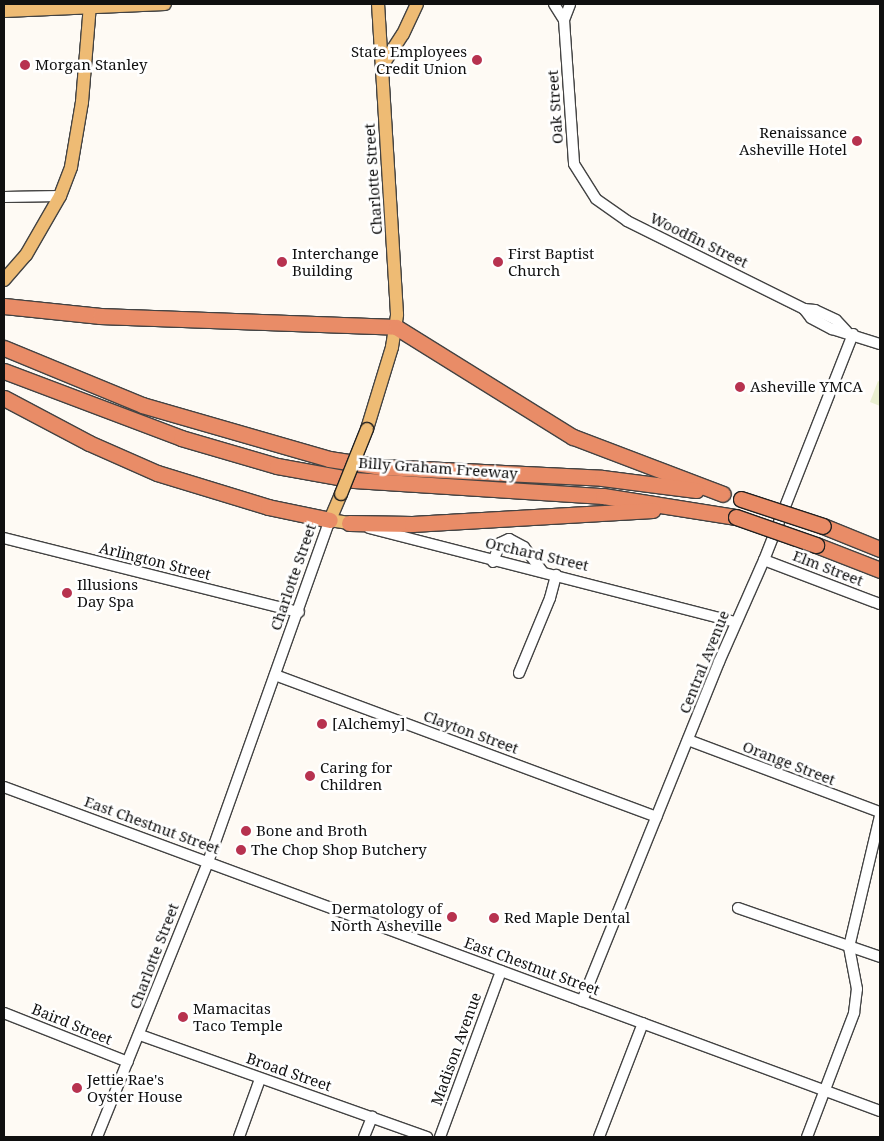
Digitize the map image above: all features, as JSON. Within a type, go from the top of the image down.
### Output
[{"type":"highway","points":[[4,306],[100,316],[185,317],[266,324],[396,328],[573,437],[723,494]]},
{"type":"highway","name":"Billy Graham Freeway","points":[[4,348],[142,405],[329,459],[381,467],[602,478],[723,494],[823,526],[880,549]]},
{"type":"highway","name":"Billy Graham Freeway","points":[[4,371],[181,438],[304,472],[381,483],[603,496],[707,510],[816,545],[880,570]]},
{"type":"highway","points":[[4,398],[88,443],[157,473],[268,507],[330,520]]},
{"type":"highway","points":[[349,523],[412,524],[603,511],[707,510]]},
{"type":"main road","points":[[4,12],[90,5],[165,4]]},
{"type":"main road","name":"Charlotte Street","points":[[330,520],[367,429],[396,328],[378,4]]},
{"type":"main road","points":[[382,66],[403,34],[417,4]]},
{"type":"main road","points":[[4,280],[26,255],[60,196],[78,139],[90,5]]},
{"type":"main road","name":"Orchard Street","points":[[330,520],[349,523]]},
{"type":"street","name":"Oak Street","points":[[554,4],[564,20]]},
{"type":"street","name":"Oak Street","points":[[570,4],[564,20],[574,164],[587,188]]},
{"type":"street","name":"Woodfin Street","points":[[587,188],[611,212],[627,221],[804,309],[815,310],[836,320],[850,333],[880,344]]},
{"type":"street","points":[[4,197],[60,196]]},
{"type":"street","name":"Central Avenue","points":[[582,1001],[736,622],[764,560],[850,333]]},
{"type":"street","name":"Charlotte Street","points":[[97,1137],[140,1035],[208,862],[299,612],[330,520]]},
{"type":"street","name":"Orchard Street","points":[[349,523],[493,562],[542,571],[736,622]]},
{"type":"street","name":"Arlington Street","points":[[4,538],[299,612]]},
{"type":"street","points":[[493,562],[500,543],[509,539],[524,547],[542,571]]},
{"type":"street","name":"Elm Street","points":[[764,560],[880,604]]},
{"type":"street","points":[[519,673],[550,598],[556,575]]},
{"type":"street","name":"Clayton Street","points":[[275,675],[656,817]]},
{"type":"street","name":"Orange Street","points":[[688,740],[880,814]]},
{"type":"street","name":"East Chestnut Street","points":[[4,787],[880,1111]]},
{"type":"street","points":[[806,1137],[854,1013],[857,988],[849,947],[880,814]]},
{"type":"street","points":[[738,908],[880,957]]},
{"type":"street","name":"Madison Avenue","points":[[440,1137],[500,971]]},
{"type":"street","name":"Baird Street","points":[[4,1013],[128,1062]]},
{"type":"street","points":[[599,1137],[644,1023]]},
{"type":"street","name":"Broad Street","points":[[140,1035],[427,1137]]},
{"type":"street","points":[[239,1137],[260,1079]]},
{"type":"street","points":[[364,1137],[372,1117]]},
{"type":"green space","points":[[878,381],[880,382],[880,406],[870,402]]},
{"type":"place","name":"State Employees Credit Union","points":[[477,60]]},
{"type":"place","name":"Morgan Stanley","points":[[25,65]]},
{"type":"place","name":"Renaissance Asheville Hotel","points":[[857,141]]},
{"type":"place","name":"Interchange Building","points":[[282,262]]},
{"type":"place","name":"First Baptist Church","points":[[498,262]]},
{"type":"place","name":"Asheville YMCA","points":[[740,387]]},
{"type":"place","name":"Illusions Day Spa","points":[[67,593]]},
{"type":"place","name":"[Alchemy]","points":[[322,724]]},
{"type":"place","name":"Caring for Children","points":[[310,776]]},
{"type":"place","name":"Bone and Broth","points":[[246,831]]},
{"type":"place","name":"The Chop Shop Butchery","points":[[241,850]]},
{"type":"place","name":"Dermatology of North Asheville","points":[[452,917]]},
{"type":"place","name":"Red Maple Dental","points":[[494,918]]},
{"type":"place","name":"Mamacitas Taco Temple","points":[[183,1017]]},
{"type":"place","name":"Jettie Rae's Oyster House","points":[[77,1088]]}]
